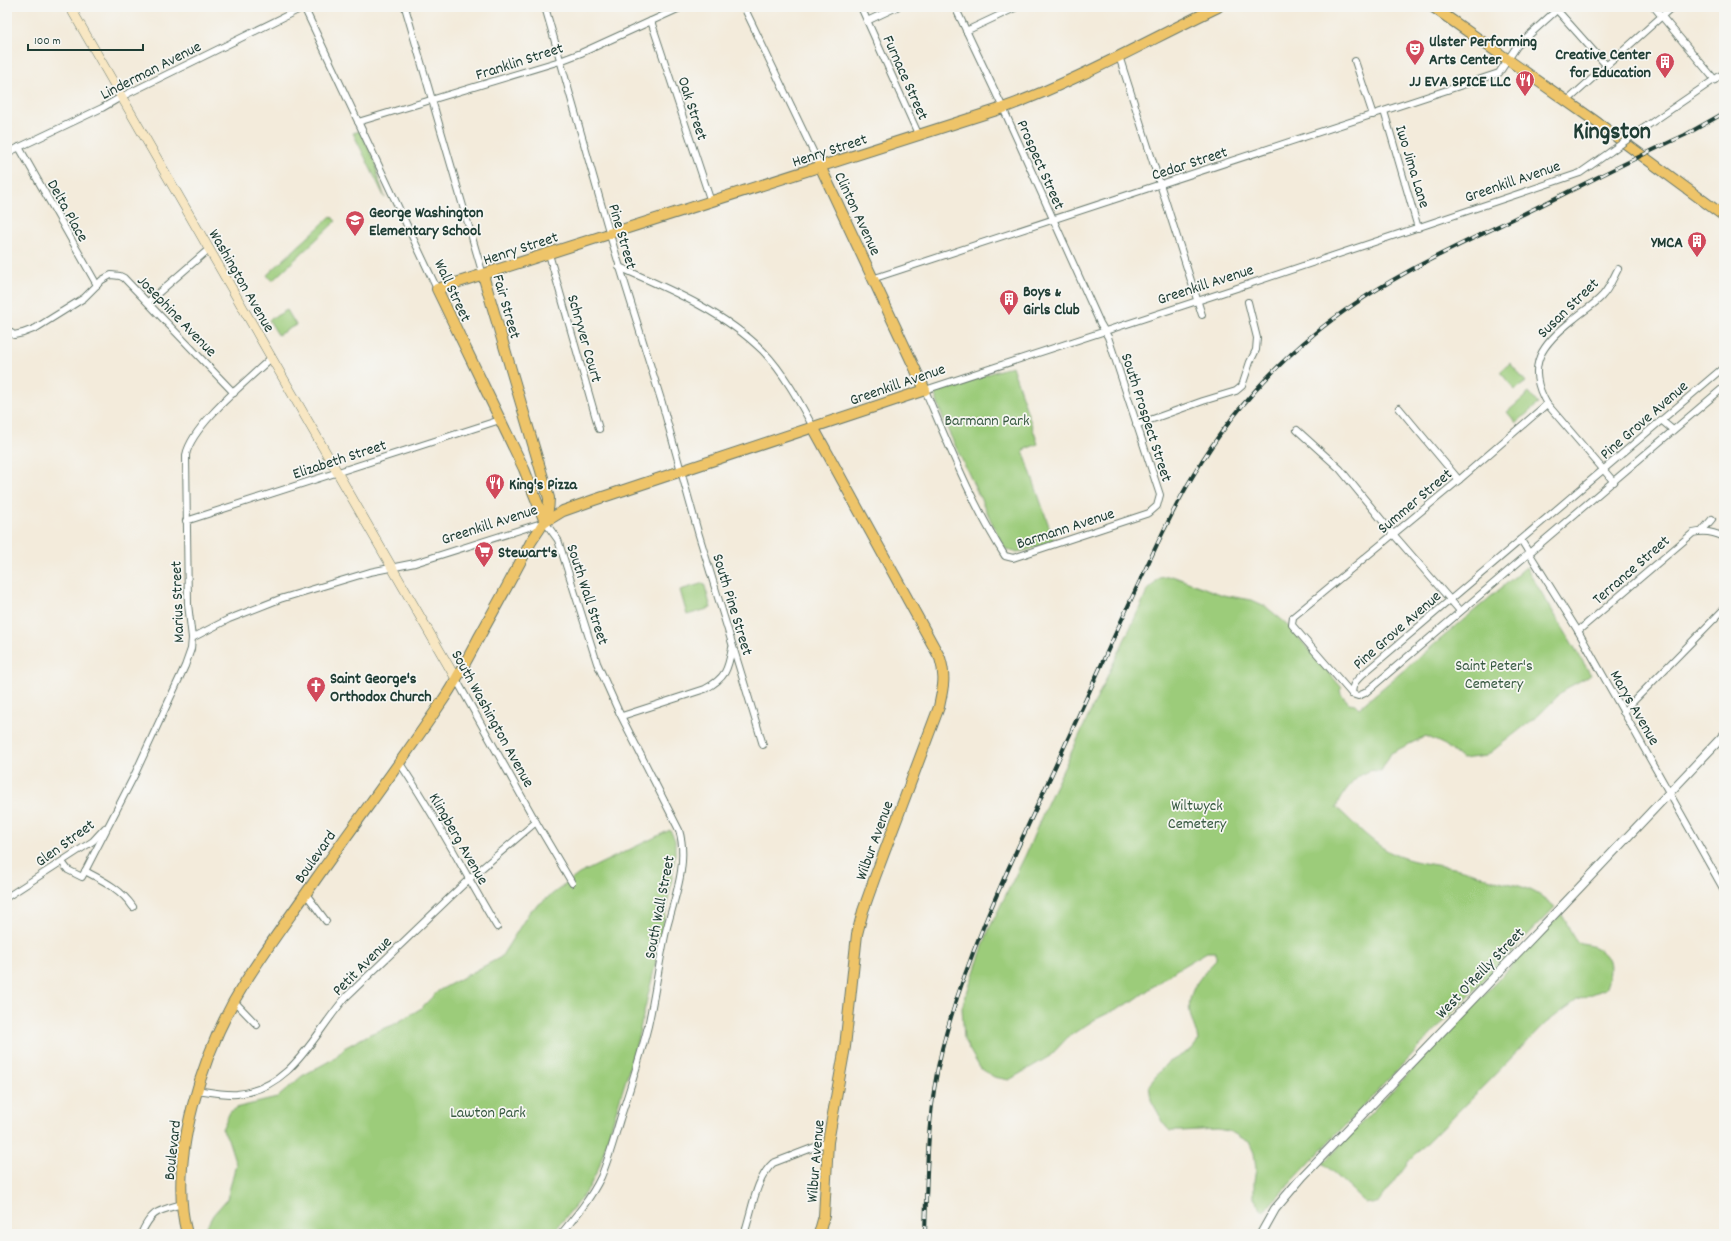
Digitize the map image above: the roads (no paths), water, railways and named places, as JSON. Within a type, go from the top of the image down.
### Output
[{"type":"main road","name":"Washington Avenue","points":[[70,7],[391,567]]},
{"type":"main road","name":"Henry Street","points":[[437,290],[821,168],[1021,102],[1218,7]]},
{"type":"main road","points":[[1433,7],[1724,216]]},
{"type":"main road","name":"Clinton Avenue","points":[[821,168],[924,390]]},
{"type":"main road","name":"Fair Street","points":[[483,275],[548,498],[548,510],[545,522]]},
{"type":"main road","name":"Wall Street","points":[[437,290],[524,470],[545,522]]},
{"type":"main road","name":"Greenkill Avenue","points":[[545,522],[563,511],[924,390]]},
{"type":"main road","name":"Wilbur Avenue","points":[[813,427],[940,658],[944,671],[944,685],[939,707],[863,911],[858,934],[845,1047],[828,1142],[824,1216],[819,1234]]},
{"type":"main road","name":"Boulevard","points":[[187,1234],[182,1204],[184,1152],[190,1113],[217,1037],[234,1001],[306,894],[456,679],[531,542],[545,522]]},
{"type":"main road","name":"South Washington Avenue","points":[[391,567],[456,679]]},
{"type":"street","name":"Linderman Avenue","points":[[7,153],[102,108],[304,7]]},
{"type":"street","name":"Wall Street","points":[[304,7],[437,290]]},
{"type":"street","name":"Fair Street","points":[[405,7],[483,275]]},
{"type":"street","name":"Pine Street","points":[[545,7],[619,267],[662,403],[680,471]]},
{"type":"street","name":"Franklin Street","points":[[358,122],[433,101],[560,61],[682,7]]},
{"type":"street","name":"Clinton Avenue","points":[[744,7],[821,168]]},
{"type":"street","name":"Furnace Street","points":[[861,7],[919,136]]},
{"type":"street","points":[[867,21],[897,7]]},
{"type":"street","name":"Prospect Street","points":[[955,7],[1105,331]]},
{"type":"street","points":[[966,31],[1017,7]]},
{"type":"street","points":[[1654,7],[1715,80]]},
{"type":"street","points":[[1566,102],[1672,7]]},
{"type":"street","points":[[1559,8],[1606,65]]},
{"type":"street","name":"Cedar Street","points":[[872,279],[1160,186],[1499,73],[1517,46],[1559,8]]},
{"type":"street","name":"Oak Street","points":[[651,21],[711,202]]},
{"type":"street","points":[[1119,56],[1202,315]]},
{"type":"street","points":[[1355,61],[1374,115]]},
{"type":"street","name":"Greenkill Avenue","points":[[924,390],[1418,228],[1580,173],[1724,73]]},
{"type":"street","name":"Iwo Jima Lane","points":[[1384,111],[1418,228]]},
{"type":"street","name":"Delta Place","points":[[19,147],[97,285]]},
{"type":"street","points":[[148,302],[209,249]]},
{"type":"street","name":"Schryver Court","points":[[549,254],[599,429]]},
{"type":"street","points":[[619,267],[710,311],[754,342],[780,372],[813,427]]},
{"type":"street","name":"Susan Street","points":[[1614,482],[1548,404],[1541,393],[1537,378],[1538,364],[1543,349],[1552,337],[1603,295],[1618,270]]},
{"type":"street","name":"Josephine Avenue","points":[[7,330],[14,335],[23,334],[36,328],[84,298],[97,285],[111,275],[120,276],[124,278],[148,302],[234,393]]},
{"type":"street","points":[[1136,425],[1236,391],[1242,386],[1250,362],[1256,350],[1257,338],[1248,302]]},
{"type":"street","name":"South Prospect Street","points":[[1105,331],[1111,345],[1160,498],[1157,506],[1149,513],[1131,519]]},
{"type":"street","name":"Marius Street","points":[[62,862],[68,870],[82,877],[134,776],[185,666],[191,649],[192,638],[188,604],[186,521],[187,448],[194,434],[271,358]]},
{"type":"street","name":"Pine Grove Avenue","points":[[1724,367],[1355,682],[1352,687],[1352,694],[1358,696],[1365,693],[1724,387]]},
{"type":"street","name":"Barmann Avenue","points":[[924,390],[953,455],[995,541],[1005,556],[1013,558],[1131,519]]},
{"type":"street","name":"Summer Street","points":[[1352,694],[1292,625],[1292,620],[1296,615],[1394,535],[1548,404]]},
{"type":"street","points":[[1399,408],[1459,480]]},
{"type":"street","name":"Elizabeth Street","points":[[186,521],[500,420]]},
{"type":"street","points":[[1661,420],[1672,430]]},
{"type":"street","points":[[1298,430],[1340,469],[1394,535],[1460,611]]},
{"type":"street","name":"South Pine Street","points":[[680,471],[763,745]]},
{"type":"street","points":[[1702,531],[1712,519]]},
{"type":"street","name":"Greenkill Avenue","points":[[192,638],[229,619],[280,599],[391,567],[415,563],[545,522]]},
{"type":"street","name":"South Wall Street","points":[[545,522],[558,540],[597,663],[652,778],[680,830],[682,838],[682,859],[679,883],[666,931],[648,1027],[615,1135],[600,1178],[590,1196],[561,1234]]},
{"type":"street","points":[[1702,531],[1715,533],[1724,537]]},
{"type":"street","name":"Terrance Street","points":[[1578,631],[1684,540],[1693,533],[1702,531]]},
{"type":"street","name":"Marys Avenue","points":[[1521,540],[1578,631],[1724,890]]},
{"type":"street","points":[[1623,712],[1724,609]]},
{"type":"street","points":[[622,716],[717,683],[723,676],[729,663],[733,646]]},
{"type":"street","name":"South Washington Avenue","points":[[456,679],[572,883]]},
{"type":"street","name":"West O'Reilly Street","points":[[1261,1234],[1265,1224],[1275,1209],[1303,1176],[1724,735]]},
{"type":"street","name":"Klingberg Avenue","points":[[399,762],[436,820],[468,880],[497,927]]},
{"type":"street","name":"Glen Street","points":[[7,897],[93,841],[112,818]]},
{"type":"street","name":"Petit Avenue","points":[[197,1090],[220,1094],[236,1094],[256,1091],[278,1078],[294,1066],[346,997],[468,880],[536,822]]},
{"type":"street","points":[[85,871],[118,889],[133,907]]},
{"type":"street","points":[[306,894],[326,920]]},
{"type":"street","points":[[234,1001],[257,1025]]},
{"type":"street","points":[[744,1234],[761,1177],[766,1169],[779,1161],[828,1142]]},
{"type":"street","points":[[141,1234],[151,1216],[160,1210],[182,1204]]},
{"type":"railway","points":[[925,1234],[926,1188],[933,1095],[942,1049],[966,971],[1013,857],[1156,546],[1187,486],[1219,436],[1248,399],[1280,365],[1314,334],[1360,300],[1409,271],[1459,245],[1685,135],[1724,113]]},
{"type":"place","name":"Ulster Performing Arts Center","points":[[1415,66]]},
{"type":"place","name":"Creative Center for Education","points":[[1665,79]]},
{"type":"place","name":"JJ EVA SPICE LLC","points":[[1525,97]]},
{"type":"place","name":"George Washington Elementary School","points":[[355,237]]},
{"type":"place","name":"YMCA","points":[[1697,258]]},
{"type":"place","name":"Boys & Girls Club","points":[[1009,316]]},
{"type":"place","name":"King's Pizza","points":[[495,500]]},
{"type":"place","name":"Stewart's","points":[[484,568]]},
{"type":"place","name":"Saint George's Orthodox Church","points":[[316,703]]},
{"type":"district","name":"Kingston","points":[[1612,130]]},
{"type":"park label","name":"Barmann Park","points":[[987,419]]},
{"type":"park label","name":"Saint Peter's Cemetery","points":[[1494,673]]},
{"type":"park label","name":"Wiltwyck Cemetery","points":[[1197,813]]},
{"type":"park label","name":"Lawton Park","points":[[488,1111]]}]
